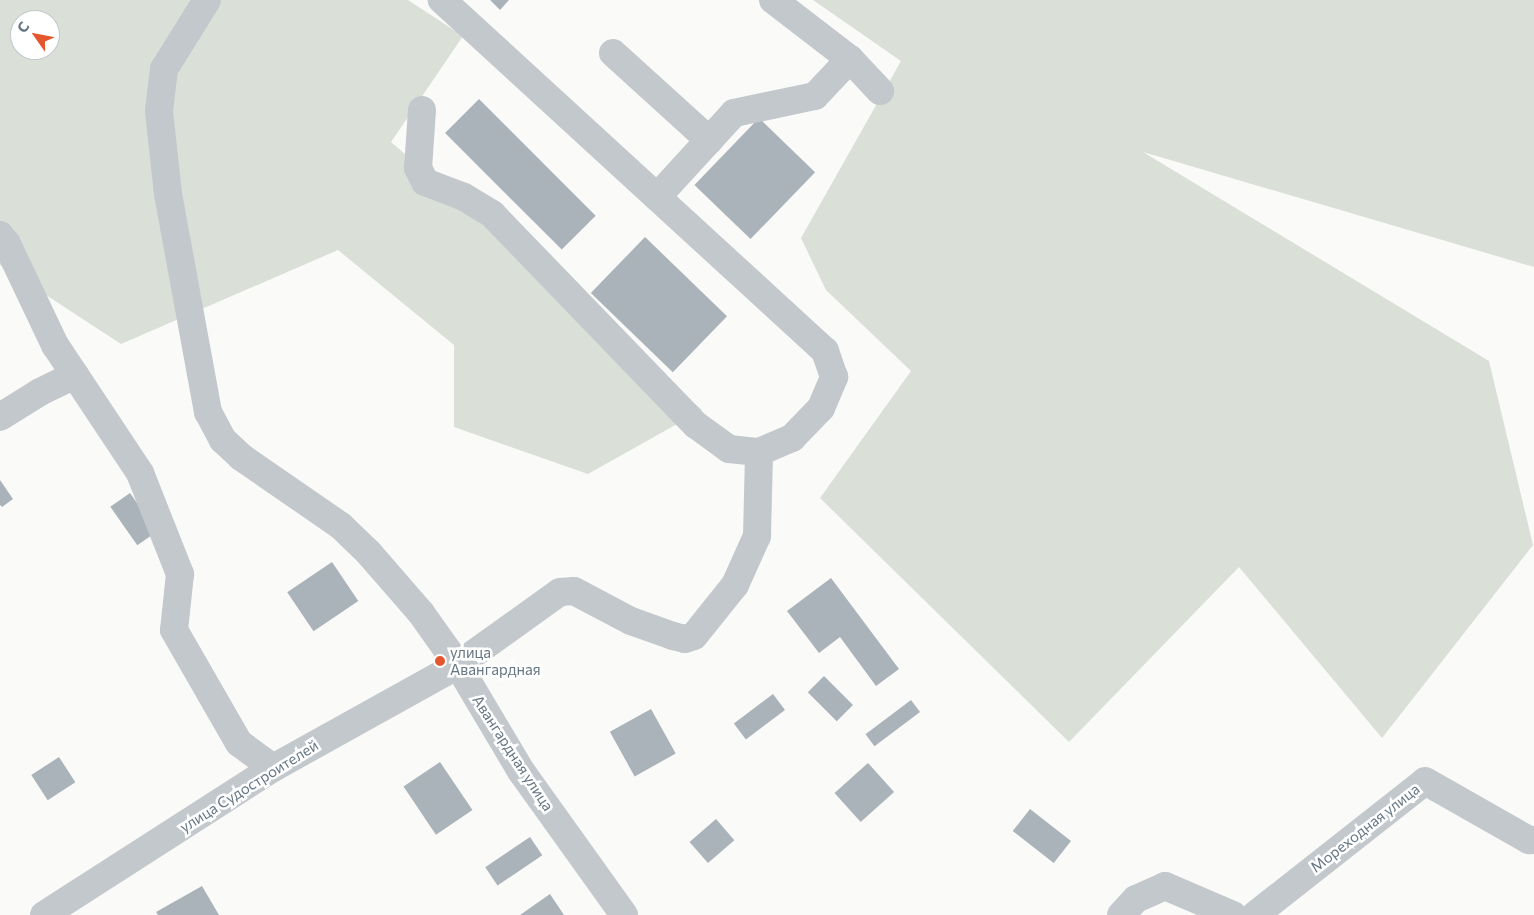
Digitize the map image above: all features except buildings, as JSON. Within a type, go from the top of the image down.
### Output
[{"type":"street","name":"Авангардная улица","points":[[207,0],[164,69],[159,111],[168,194],[208,412],[223,440],[241,456],[341,526],[368,552],[421,613],[458,665],[520,771],[624,915]]},
{"type":"street","points":[[422,110],[418,168],[425,182],[464,197],[492,214],[696,425],[729,449],[759,452],[792,438],[821,408],[834,377],[825,351],[442,0]]},
{"type":"street","points":[[773,0],[850,59],[880,91]]},
{"type":"street","points":[[613,53],[709,140]]},
{"type":"street","points":[[657,197],[734,113],[815,96],[850,59]]},
{"type":"street","points":[[0,235],[7,244],[55,344],[140,473],[180,574],[174,630],[239,743],[273,768]]},
{"type":"street","points":[[0,417],[40,392],[76,375]]},
{"type":"street","name":"улица Судостроителей","points":[[44,915],[273,768],[458,665],[560,592],[580,594],[631,622],[673,636],[685,639],[694,636],[735,585],[757,536],[759,452]]},
{"type":"street","name":"Мореходная улица","points":[[1255,915],[1425,781],[1529,840],[1534,840]]},
{"type":"street","points":[[1122,915],[1136,899],[1165,886],[1233,915]]},
{"type":"shaded area","points":[[0,0],[408,0],[463,36],[391,142],[702,410],[588,474],[454,427],[454,345],[338,250],[121,344],[0,265]]},
{"type":"shaded area","points":[[813,0],[1534,0],[1534,267],[1143,152],[1489,361],[1533,545],[1382,738],[1239,567],[1069,742],[820,498],[911,371],[826,290],[801,238],[901,61]]},
{"type":"place","name":"улица Авангардная","points":[[440,661]]}]
